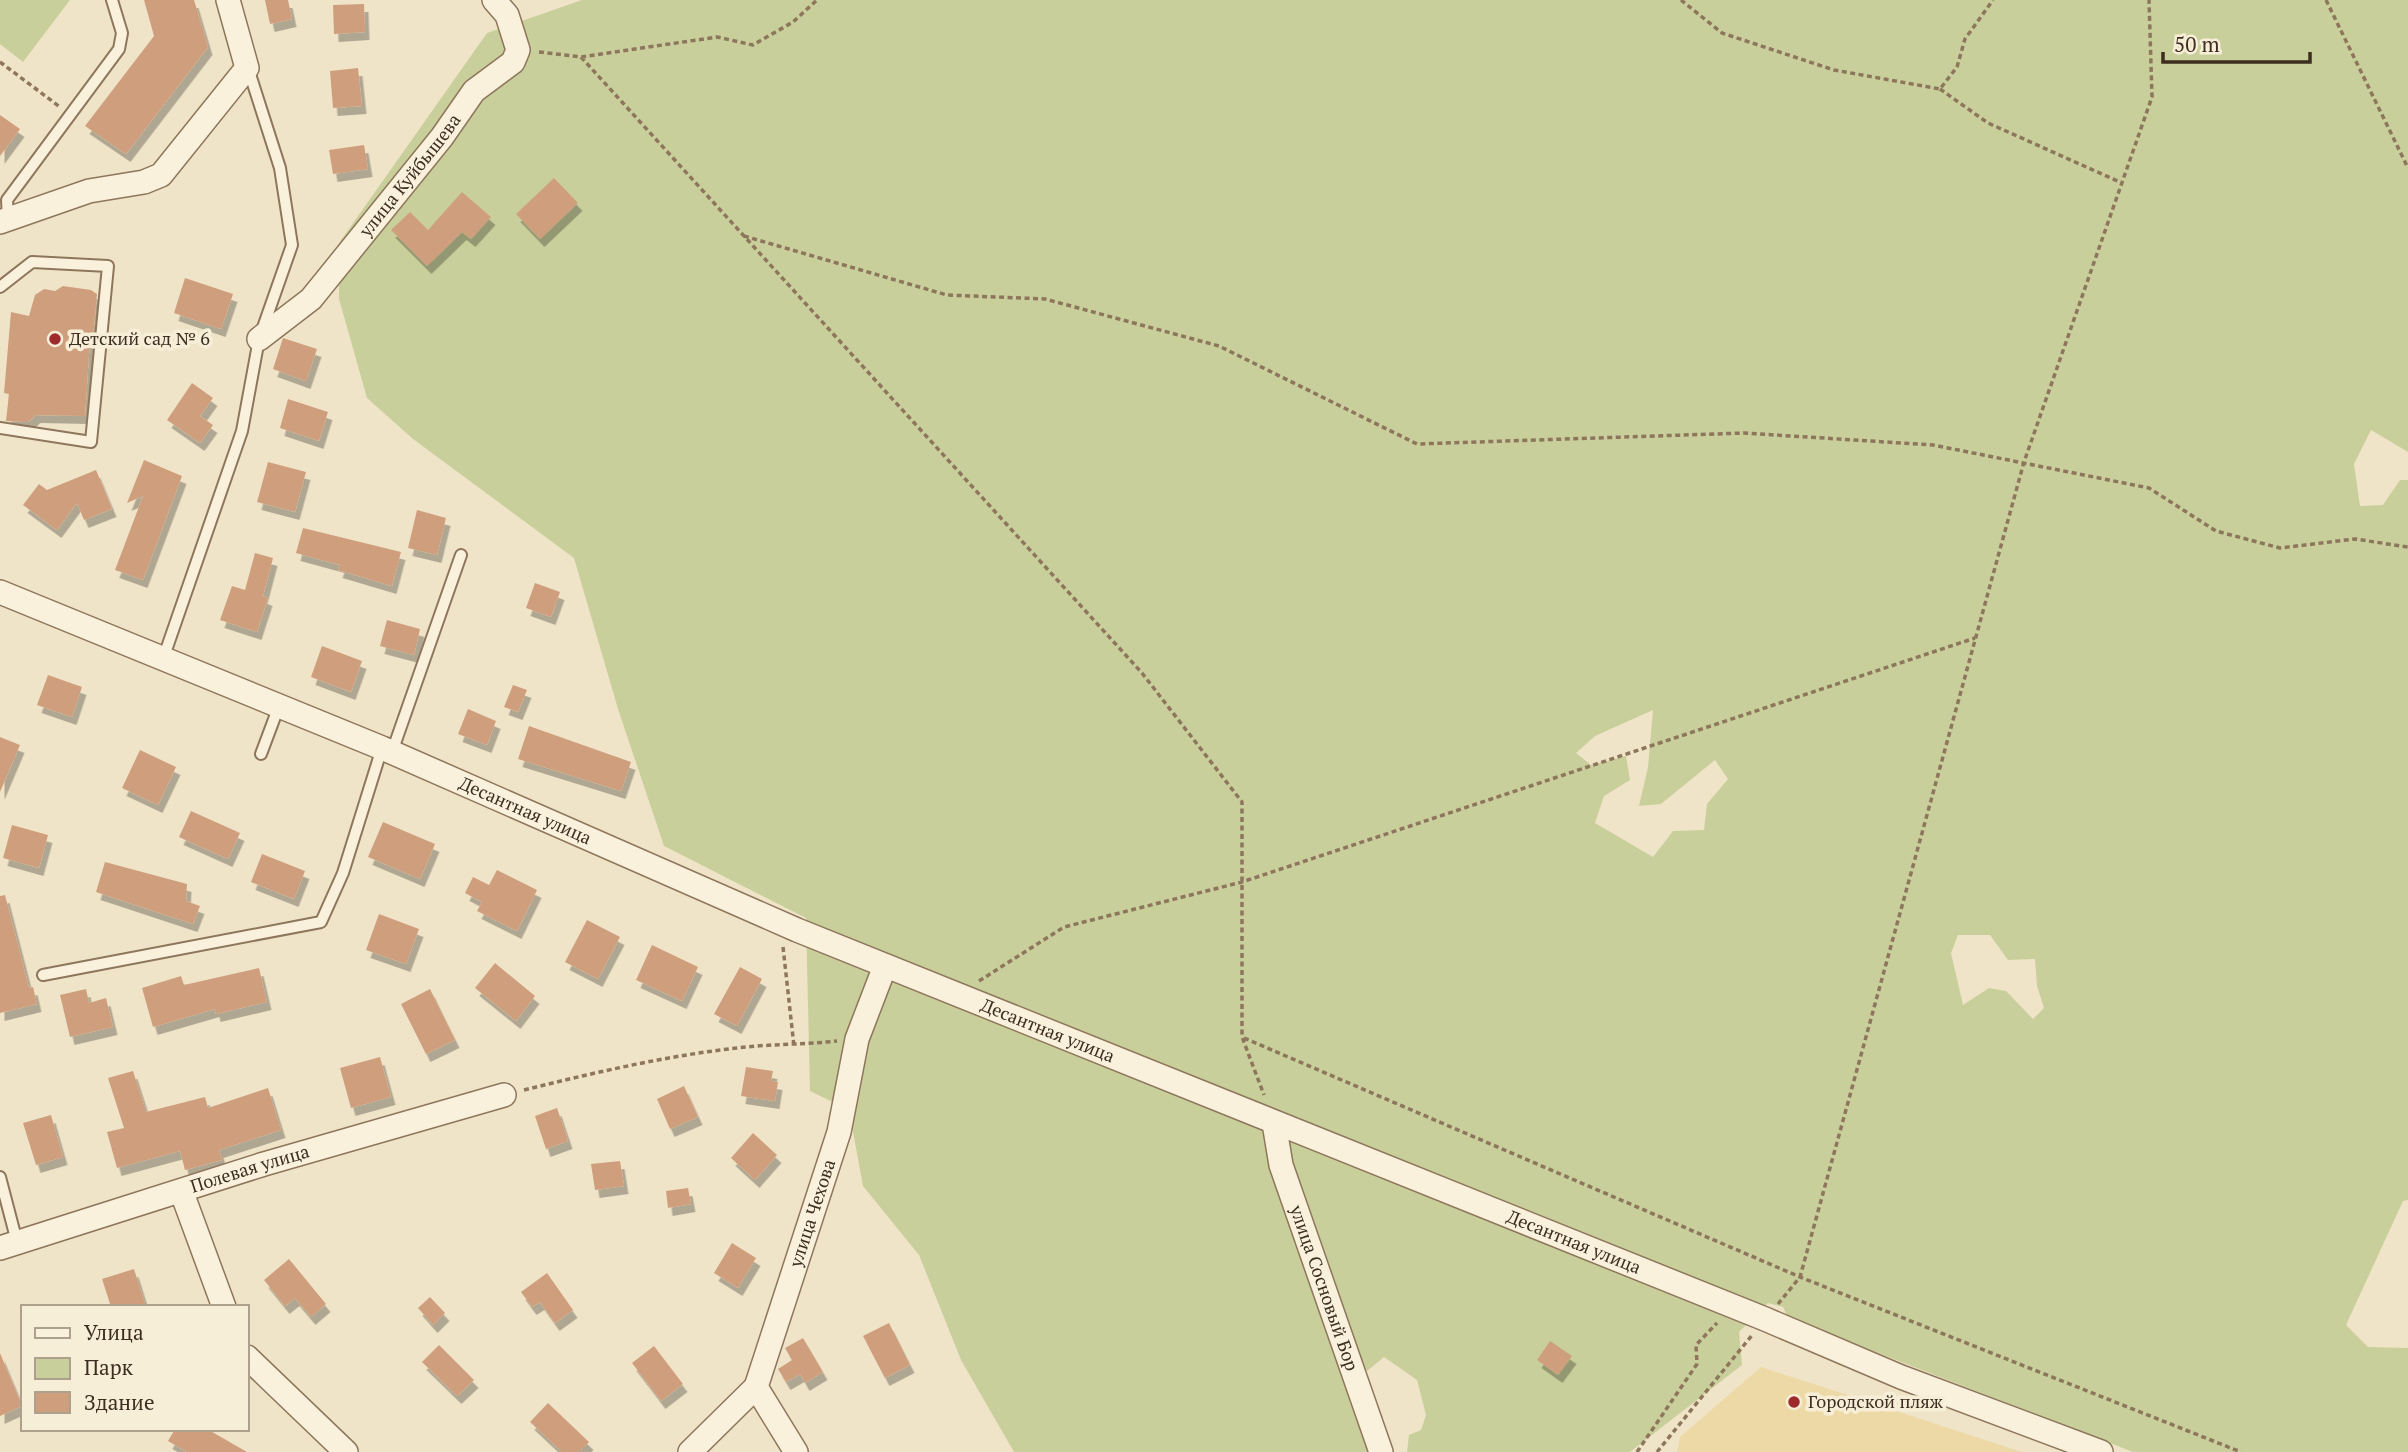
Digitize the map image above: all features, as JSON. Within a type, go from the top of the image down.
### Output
[{"type":"street","points":[[4,209],[144,182],[161,175],[247,68],[228,0]]},
{"type":"street","points":[[494,0],[508,15],[518,50]]},
{"type":"street","name":"улица Куйбышева","points":[[259,339],[311,299],[442,137],[474,91],[513,62],[518,50]]},
{"type":"street","name":"Десантная улица","points":[[0,592],[387,750],[884,966],[1734,1306],[1901,1377],[2101,1452]]},
{"type":"street","name":"улица Чехова","points":[[756,1387],[839,1132],[857,1039],[884,966]]},
{"type":"street","name":"Полевая улица","points":[[8,1245],[182,1193],[264,1164],[504,1095]]},
{"type":"street","name":"улица Сосновый Бор","points":[[1274,1123],[1281,1166],[1381,1452]]},
{"type":"street","points":[[182,1193],[223,1305]]},
{"type":"street","points":[[248,1358],[346,1452]]},
{"type":"street","points":[[690,1452],[756,1387],[796,1452]]},
{"type":"lane","points":[[4,209],[122,41],[112,0]]},
{"type":"lane","points":[[163,659],[242,431],[259,339],[292,245],[280,168],[247,68]]},
{"type":"lane","points":[[0,287],[32,262],[108,267],[91,442],[0,428]]},
{"type":"lane","points":[[43,975],[321,922],[343,873],[461,555]]},
{"type":"lane","points":[[261,754],[279,706]]},
{"type":"lane","points":[[0,1177],[8,1245]]},
{"type":"path","points":[[518,50],[581,57],[717,37],[753,45],[793,22],[817,0]]},
{"type":"path","points":[[1681,0],[1722,33],[1833,70],[1940,89],[1988,123],[2122,183]]},
{"type":"path","points":[[1940,89],[1957,66],[1965,39],[1993,0]]},
{"type":"path","points":[[1657,1452],[1800,1277],[2024,462],[2152,97],[2149,0]]},
{"type":"path","points":[[2326,0],[2408,168]]},
{"type":"path","points":[[581,57],[1142,673],[1242,802],[1242,1037],[1274,1123]]},
{"type":"path","points":[[0,62],[71,114]]},
{"type":"path","points":[[744,236],[947,295],[1045,299],[1219,346],[1417,444],[1744,433],[1933,445],[2149,488],[2216,531],[2280,548],[2355,539],[2408,547]]},
{"type":"path","points":[[957,995],[1064,927],[1242,882],[1976,638]]},
{"type":"path","points":[[794,1046],[783,945],[797,930]]},
{"type":"path","points":[[1242,1037],[1800,1277],[2241,1452]]},
{"type":"path","points":[[504,1095],[616,1067],[759,1046],[794,1046],[857,1039]]},
{"type":"path","points":[[1637,1452],[1697,1364],[1696,1345],[1734,1306]]},
{"type":"green space","points":[[0,0],[70,0],[23,62],[0,44]]},
{"type":"green space","points":[[582,0],[2408,0],[2408,452],[2371,430],[2354,464],[2360,506],[2383,505],[2400,480],[2408,480],[2408,1200],[2403,1201],[2346,1325],[2368,1347],[2408,1348],[2408,1452],[2133,1452],[1788,1318],[1783,1307],[1768,1303],[1739,1332],[1742,1365],[1630,1452],[1407,1452],[1409,1435],[1421,1430],[1426,1415],[1417,1380],[1384,1357],[1367,1371],[1362,1363],[1383,1452],[1014,1452],[961,1360],[919,1255],[863,1186],[849,1110],[810,1091],[806,918],[664,846],[618,709],[574,558],[413,439],[367,398],[339,299],[339,243],[487,33]],"holes":[[[1653,710],[1648,767],[1639,806],[1661,804],[1715,760],[1728,779],[1707,804],[1704,830],[1673,831],[1653,857],[1595,823],[1604,796],[1630,780],[1626,756],[1591,765],[1576,753],[1595,736]],[[1958,935],[1990,935],[2008,960],[2035,959],[2037,986],[2044,1008],[2033,1019],[2006,991],[1989,988],[1963,1005],[1951,953]]]},
{"type":"sand","name":"Городской пляж","points":[[1761,1367],[2022,1452],[1677,1452],[1680,1437]]},
{"type":"building","points":[[144,0],[194,0],[208,47],[126,154],[85,126],[154,36]]},
{"type":"building","points":[[265,0],[288,0],[292,19],[270,24]]},
{"type":"building","points":[[364,4],[365,32],[334,34],[333,5]]},
{"type":"building","points":[[358,68],[362,106],[333,108],[330,71]]},
{"type":"building","points":[[0,115],[20,129],[0,156]]},
{"type":"building","points":[[364,145],[368,169],[333,174],[329,150]]},
{"type":"building","points":[[554,178],[578,203],[540,239],[516,214]]},
{"type":"building","points":[[462,192],[491,217],[471,239],[462,232],[427,266],[391,230],[410,212],[428,230]]},
{"type":"building","points":[[185,278],[233,294],[221,329],[174,313]]},
{"type":"building","points":[[63,286],[91,290],[97,294],[93,337],[90,338],[85,416],[36,415],[28,422],[6,421],[9,394],[4,393],[11,312],[29,316],[35,295],[44,289],[55,291]]},
{"type":"building","points":[[283,338],[317,349],[306,381],[273,369]]},
{"type":"building","points":[[192,383],[213,398],[200,416],[213,425],[200,443],[167,420]]},
{"type":"building","points":[[288,399],[328,412],[319,441],[280,428]]},
{"type":"building","points":[[144,460],[182,476],[143,580],[115,570],[143,496],[127,503]]},
{"type":"building","points":[[268,462],[306,472],[295,512],[257,502]]},
{"type":"building","points":[[96,470],[112,509],[84,520],[77,503],[57,530],[23,505],[39,484],[47,490]]},
{"type":"building","points":[[417,510],[446,518],[437,555],[408,548]]},
{"type":"building","points":[[303,528],[401,552],[392,586],[338,570],[340,565],[296,553]]},
{"type":"building","points":[[255,553],[273,558],[263,596],[268,598],[257,632],[220,620],[232,586],[245,590]]},
{"type":"building","points":[[535,583],[560,592],[551,617],[526,608]]},
{"type":"building","points":[[387,620],[420,629],[414,655],[380,646]]},
{"type":"building","points":[[322,646],[362,661],[351,692],[311,677]]},
{"type":"building","points":[[48,675],[82,687],[72,717],[37,705]]},
{"type":"building","points":[[513,685],[527,690],[518,712],[504,707]]},
{"type":"building","points":[[468,709],[496,721],[487,745],[458,734]]},
{"type":"building","points":[[529,726],[631,762],[621,791],[518,759]]},
{"type":"building","points":[[0,737],[20,745],[0,792]]},
{"type":"building","points":[[140,750],[176,767],[158,805],[122,788]]},
{"type":"building","points":[[191,811],[240,833],[228,859],[179,837]]},
{"type":"building","points":[[383,822],[435,844],[420,879],[368,857]]},
{"type":"building","points":[[12,825],[48,835],[39,868],[3,858]]},
{"type":"building","points":[[262,854],[305,871],[294,899],[251,882]]},
{"type":"building","points":[[105,862],[187,884],[186,901],[200,906],[193,924],[96,892]]},
{"type":"building","points":[[497,870],[537,890],[517,931],[477,911],[482,902],[465,893],[473,877],[489,885]]},
{"type":"building","points":[[5,895],[29,988],[33,987],[37,1004],[0,1013],[0,896]]},
{"type":"building","points":[[379,914],[419,929],[406,964],[366,950]]},
{"type":"building","points":[[587,920],[620,937],[598,979],[565,962]]},
{"type":"building","points":[[652,945],[698,967],[682,1001],[636,980]]},
{"type":"building","points":[[495,963],[535,996],[516,1021],[475,988]]},
{"type":"building","points":[[740,967],[762,979],[737,1026],[714,1014]]},
{"type":"building","points":[[259,968],[267,1002],[216,1014],[215,1009],[153,1027],[142,988],[181,976],[184,985]]},
{"type":"building","points":[[86,989],[89,1003],[106,998],[113,1027],[70,1037],[60,995]]},
{"type":"building","points":[[430,989],[455,1040],[426,1054],[401,1004]]},
{"type":"building","points":[[380,1057],[391,1097],[351,1108],[340,1068]]},
{"type":"building","points":[[746,1067],[773,1071],[771,1081],[778,1082],[775,1101],[741,1096]]},
{"type":"building","points":[[133,1071],[146,1112],[205,1097],[208,1108],[268,1088],[281,1130],[219,1150],[222,1160],[185,1170],[180,1151],[117,1168],[107,1132],[124,1128],[108,1078]]},
{"type":"building","points":[[684,1086],[698,1117],[670,1129],[657,1099]]},
{"type":"building","points":[[557,1108],[568,1141],[546,1149],[535,1116]]},
{"type":"building","points":[[51,1115],[63,1157],[36,1165],[23,1123]]},
{"type":"building","points":[[753,1133],[777,1155],[755,1180],[731,1158]]},
{"type":"building","points":[[620,1161],[624,1186],[595,1190],[591,1164]]},
{"type":"building","points":[[688,1188],[691,1204],[668,1208],[666,1191]]},
{"type":"building","points":[[732,1243],[756,1258],[738,1288],[714,1273]]},
{"type":"building","points":[[289,1259],[326,1304],[311,1317],[295,1298],[285,1306],[264,1280]]},
{"type":"building","points":[[134,1269],[145,1305],[110,1305],[102,1279]]},
{"type":"building","points":[[547,1273],[573,1310],[555,1323],[540,1302],[532,1307],[521,1292]]},
{"type":"building","points":[[430,1297],[445,1313],[433,1325],[418,1308]]},
{"type":"building","points":[[889,1323],[910,1365],[885,1378],[863,1336]]},
{"type":"building","points":[[803,1338],[823,1372],[805,1383],[800,1374],[786,1382],[778,1369],[792,1360],[785,1348]]},
{"type":"building","points":[[1550,1341],[1572,1356],[1558,1375],[1537,1360]]},
{"type":"building","points":[[439,1345],[474,1380],[457,1396],[422,1362]]},
{"type":"building","points":[[654,1346],[683,1384],[661,1401],[632,1363]]},
{"type":"building","points":[[0,1353],[21,1406],[0,1416]]},
{"type":"building","points":[[548,1403],[589,1442],[579,1452],[562,1452],[530,1422]]},
{"type":"building","points":[[174,1431],[210,1431],[247,1452],[187,1452],[168,1441]]},
{"type":"place","name":"Детский сад № 6","points":[[55,339]]},
{"type":"place","name":"Городской пляж","points":[[1794,1402]]}]
